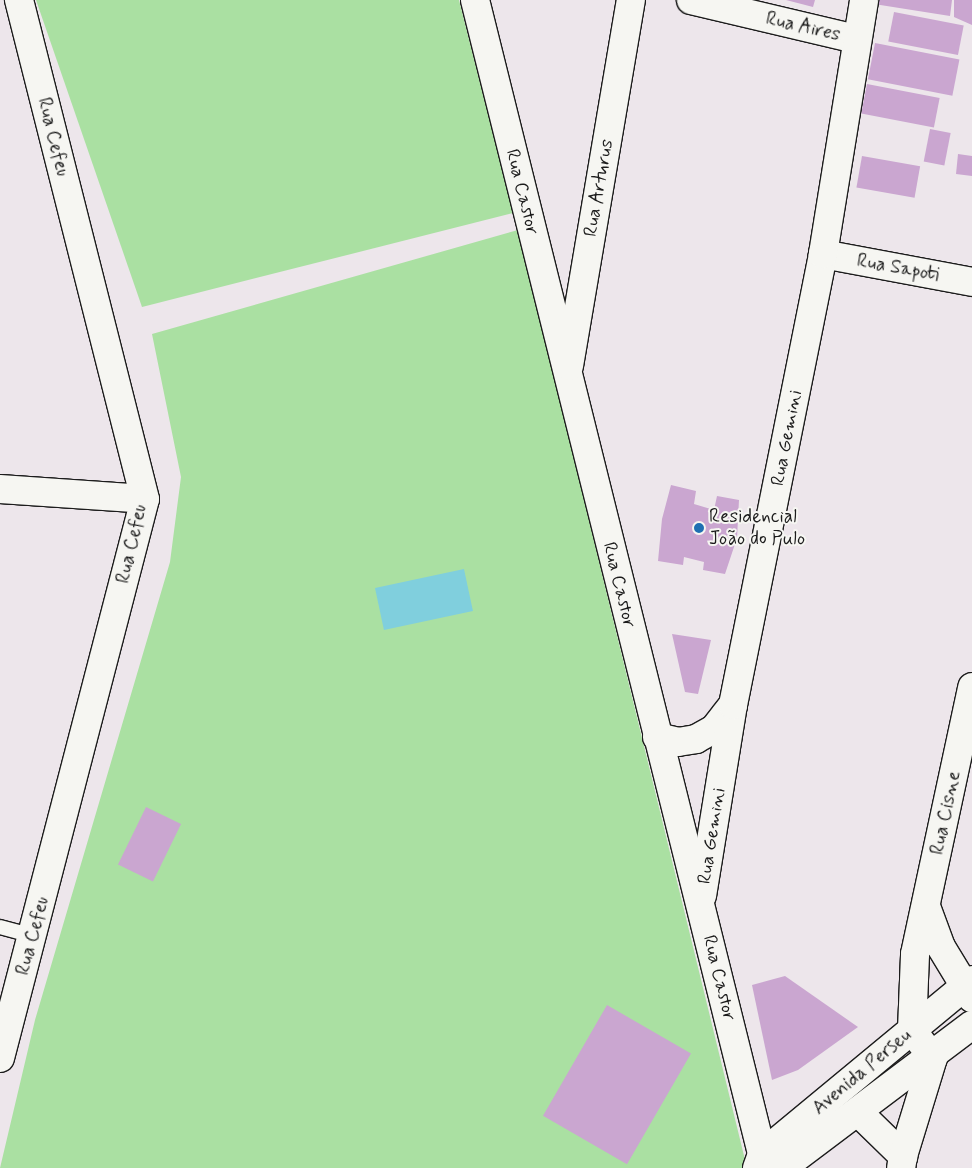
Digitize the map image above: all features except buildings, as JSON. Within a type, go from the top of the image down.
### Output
[{"type":"street","name":"Rua Cefeu","points":[[0,1058],[34,936],[145,499],[19,0]]},
{"type":"street","name":"Rua Castor","points":[[475,0],[657,737],[768,1165]]},
{"type":"street","name":"Rua Arturus","points":[[568,376],[631,0]]},
{"type":"street","name":"Rua Aires","points":[[691,0],[856,39]]},
{"type":"street","name":"Rua Gemini","points":[[700,905],[733,705],[823,254],[856,39],[864,0]]},
{"type":"street","name":"Rua Sapoti","points":[[823,254],[972,282]]},
{"type":"street","points":[[0,489],[145,499]]},
{"type":"street","name":"Rua Cisne","points":[[912,1030],[914,954],[926,909],[972,687]]},
{"type":"street","points":[[657,737],[678,742],[696,739],[714,729],[733,705]]},
{"type":"street","points":[[926,909],[969,988]]},
{"type":"street","name":"Avenida Perseu","points":[[768,1165],[912,1030],[969,988]]},
{"type":"street","name":"Avenida Perseu","points":[[768,1165],[859,1113],[972,1025]]},
{"type":"street","points":[[902,1162],[932,1058],[912,1030]]},
{"type":"street","points":[[859,1113],[902,1162]]},
{"type":"lane","points":[[0,927],[34,936]]},
{"type":"green space","points":[[36,0],[459,0],[513,213],[142,307]]},
{"type":"green space","points":[[518,230],[747,1168],[0,1168],[35,1020],[170,562],[181,477],[152,334]]},
{"type":"water","points":[[464,569],[473,611],[384,630],[375,588]]},
{"type":"place","name":"Residencial João do Pulo","points":[[699,528]]}]
